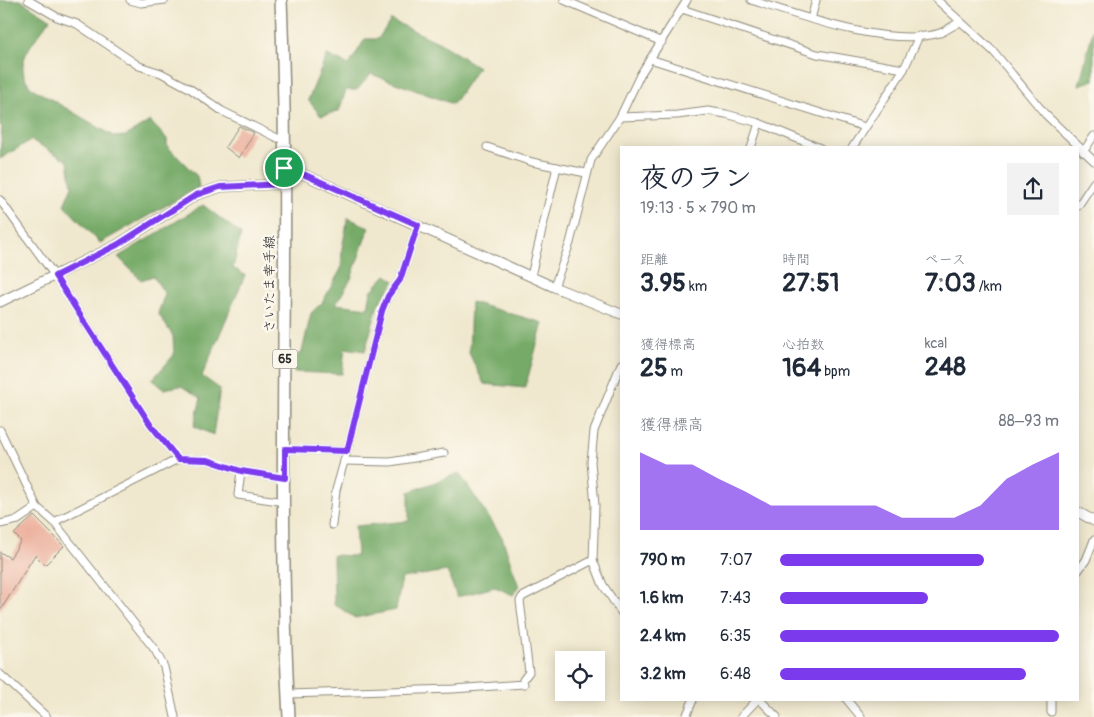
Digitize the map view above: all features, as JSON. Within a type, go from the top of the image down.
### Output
[{"type":"main road","name":"さいたま幸手線","points":[[281,0],[284,139],[285,502],[289,717]]},
{"type":"street","points":[[28,0],[57,17],[77,24],[139,66],[161,74],[189,88],[222,111],[277,138],[284,139]]},
{"type":"street","points":[[130,0],[141,3],[165,0]]},
{"type":"street","points":[[564,0],[662,42]]},
{"type":"street","points":[[554,287],[577,221],[590,160],[620,117],[640,75],[687,0]]},
{"type":"street","points":[[751,0],[835,27],[919,36],[941,32],[960,22]]},
{"type":"street","points":[[811,19],[816,0]]},
{"type":"street","points":[[937,0],[994,52],[1045,114],[1077,146]]},
{"type":"street","points":[[682,9],[817,54],[904,69]]},
{"type":"street","points":[[853,146],[904,69],[919,36]]},
{"type":"street","points":[[650,59],[865,127]]},
{"type":"street","points":[[620,117],[677,115],[708,111],[759,123],[815,146]]},
{"type":"street","points":[[752,146],[759,123]]},
{"type":"street","points":[[1083,152],[1094,136]]},
{"type":"street","points":[[487,147],[557,167],[586,173]]},
{"type":"street","points":[[1079,148],[1094,161]]},
{"type":"street","points":[[531,276],[557,167]]},
{"type":"street","points":[[284,168],[294,170],[554,287],[620,314]]},
{"type":"street","points":[[1079,204],[1094,182]]},
{"type":"street","points":[[0,302],[117,245],[196,195],[220,187],[284,184]]},
{"type":"street","points":[[0,200],[55,276],[150,424],[178,459]]},
{"type":"street","points":[[332,525],[333,506],[382,311],[388,296],[400,280],[418,225]]},
{"type":"street","points":[[620,366],[594,431],[591,462],[595,505],[593,560],[603,585],[620,610]]},
{"type":"street","points":[[0,430],[38,507],[54,522],[155,650],[164,667],[171,688],[175,717]]},
{"type":"street","points":[[285,449],[347,451]]},
{"type":"street","points":[[344,461],[390,462],[444,453]]},
{"type":"street","points":[[54,522],[178,459],[208,460],[241,471],[285,478]]},
{"type":"street","points":[[241,471],[238,495],[285,502]]},
{"type":"street","points":[[0,524],[18,520],[38,507]]},
{"type":"street","points":[[1079,513],[1094,521]]},
{"type":"street","points":[[1079,570],[1086,560],[1094,540]]},
{"type":"street","points":[[288,694],[454,689],[524,684],[523,680],[530,672],[520,601],[522,597],[593,560]]},
{"type":"street","points":[[0,674],[47,717]]},
{"type":"street","points":[[686,717],[693,701]]},
{"type":"street","points":[[741,717],[757,701]]},
{"type":"street","points":[[759,701],[777,717]]},
{"type":"street","points":[[848,701],[861,717]]},
{"type":"street","points":[[1051,701],[1051,712]]},
{"type":"green space","points":[[0,0],[20,0],[50,19],[32,44],[24,61],[23,70],[32,88],[115,137],[126,136],[150,121],[167,139],[167,146],[197,176],[199,187],[100,243],[64,205],[72,186],[68,161],[31,140],[0,159],[2,127],[0,125]]},
{"type":"green space","points":[[391,20],[440,43],[478,67],[453,104],[371,74],[357,90],[346,90],[339,111],[321,116],[308,100],[327,55],[349,65],[365,39],[378,39]]},
{"type":"green space","points":[[1094,26],[1094,80],[1079,85]]},
{"type":"green space","points":[[203,205],[241,234],[233,268],[245,275],[202,376],[220,389],[213,435],[194,426],[201,398],[181,386],[163,389],[152,380],[174,355],[173,336],[158,313],[165,294],[153,276],[141,280],[118,257]]},
{"type":"green space","points":[[348,218],[369,227],[351,279],[336,304],[368,308],[371,291],[386,275],[395,281],[378,305],[365,351],[345,348],[342,374],[294,372],[293,359],[302,352],[311,313],[322,303],[341,269],[342,248]]},
{"type":"green space","points":[[471,302],[543,323],[525,388],[484,384],[469,353]]},
{"type":"green space","points":[[459,473],[502,537],[519,587],[513,595],[495,587],[457,597],[447,571],[402,578],[396,610],[355,618],[334,604],[333,555],[357,556],[355,526],[409,521],[409,492]]},
{"type":"building","points":[[239,126],[254,133],[239,158],[225,147]]},
{"type":"building","points":[[34,516],[64,546],[45,565],[35,555],[0,611],[0,552],[10,558],[21,541],[14,534]]},
{"type":"route","points":[[284,168],[294,170],[418,225],[400,280],[388,296],[382,311],[347,451],[285,449],[285,478],[276,478],[241,471],[208,460],[178,459],[150,424],[55,276],[117,245],[163,214],[196,195],[220,187],[284,184],[284,168]]}]
